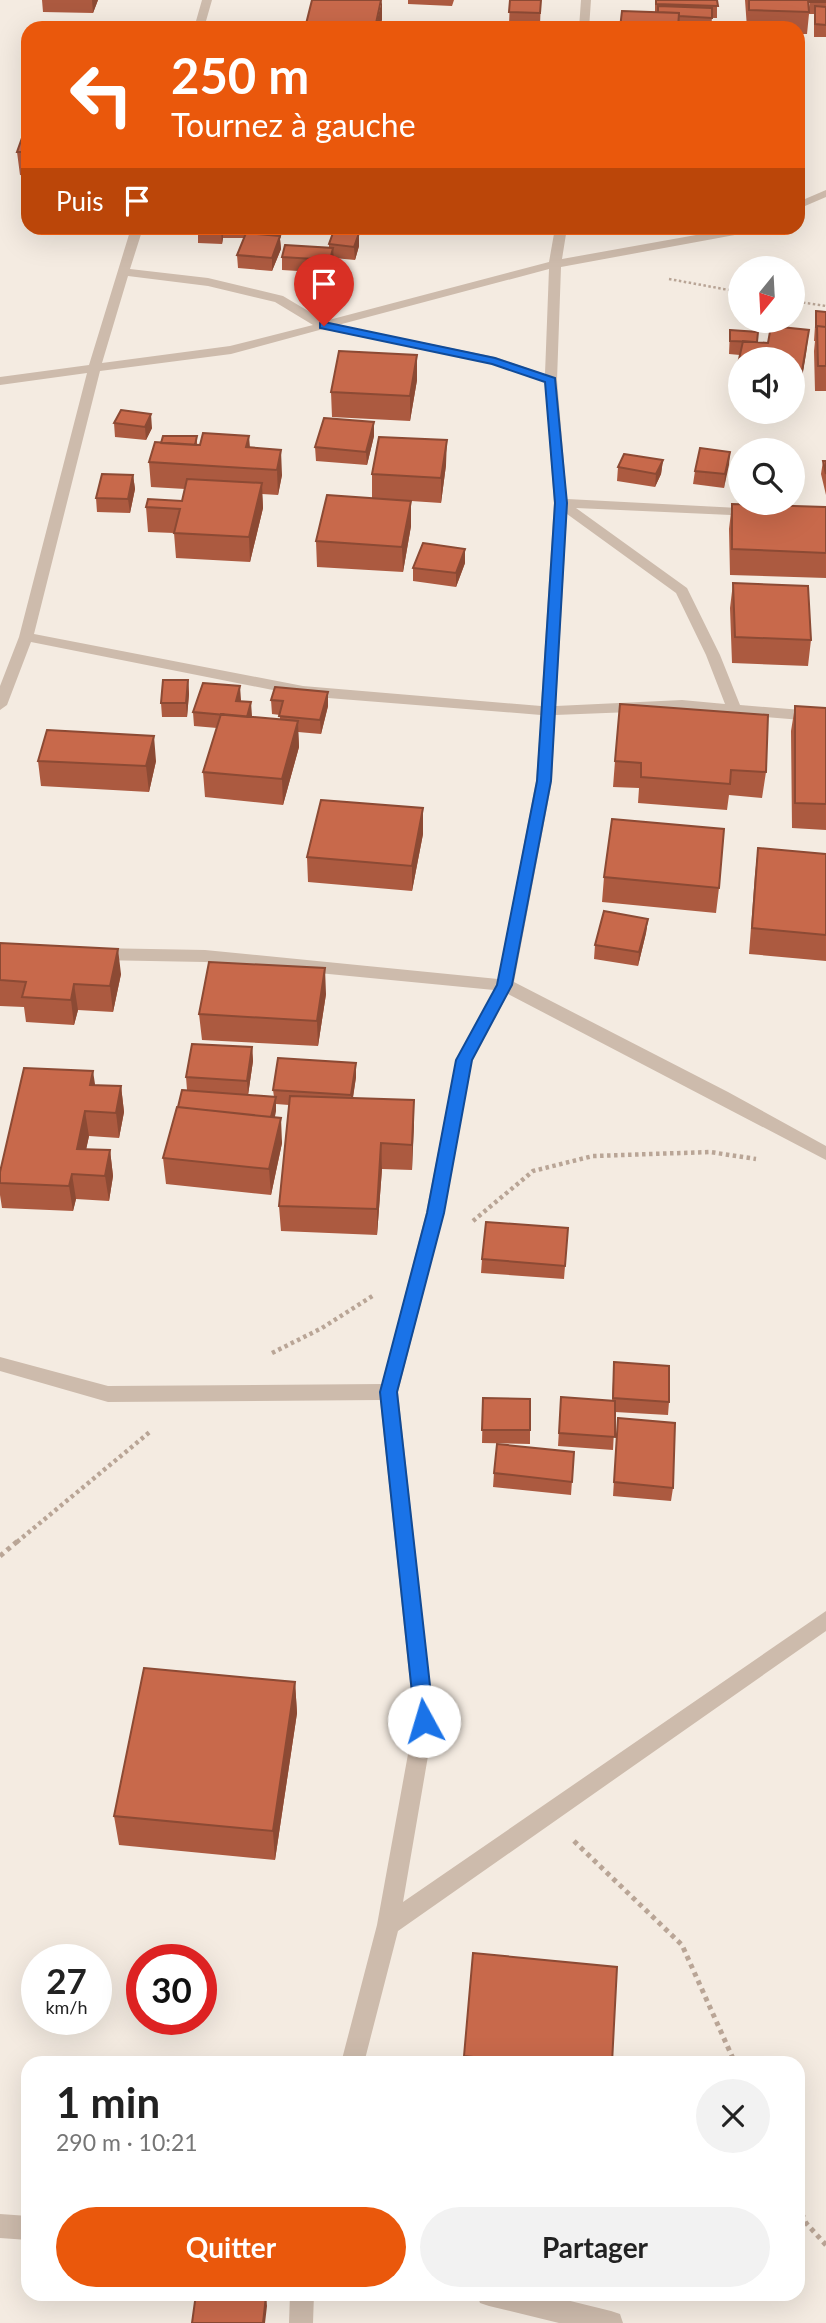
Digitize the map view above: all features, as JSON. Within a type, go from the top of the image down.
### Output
[{"type":"street","points":[[201,21],[207,0]]},
{"type":"street","points":[[584,21],[586,0]]},
{"type":"street","points":[[805,203],[826,193]]},
{"type":"street","points":[[0,705],[26,638],[94,370],[135,235]]},
{"type":"street","points":[[355,2056],[388,1925],[424,1721],[389,1392],[436,1213],[464,1060],[505,985],[544,781],[561,503],[551,380],[555,264],[560,235]]},
{"type":"street","points":[[0,381],[230,350],[555,264],[713,235]]},
{"type":"street","points":[[123,272],[208,282],[279,299],[324,326],[495,361],[551,380]]},
{"type":"street","points":[[561,503],[728,511]]},
{"type":"street","points":[[561,503],[682,591],[713,655],[734,709]]},
{"type":"street","points":[[26,638],[303,691],[550,711],[682,705],[826,717]]},
{"type":"street","points":[[82,953],[205,956],[505,985],[722,1096],[826,1154]]},
{"type":"street","points":[[0,1364],[108,1394],[389,1392]]},
{"type":"street","points":[[388,1925],[826,1620]]},
{"type":"street","points":[[0,2226],[21,2228]]},
{"type":"street","points":[[301,2323],[302,2301]]},
{"type":"street","points":[[518,2301],[611,2323]]},
{"type":"path","points":[[805,303],[826,306]]},
{"type":"path","points":[[546,1814],[682,1945],[732,2056]]},
{"type":"path","points":[[805,2221],[826,2245]]},
{"type":"building","points":[[312,0],[381,0],[376,21],[307,21]]},
{"type":"building","points":[[510,0],[541,0],[540,13],[509,12]]},
{"type":"building","points":[[656,0],[717,0],[718,6],[656,4]]},
{"type":"building","points":[[749,0],[808,0],[809,12],[749,10]]},
{"type":"building","points":[[826,0],[826,2],[810,2]]},
{"type":"building","points":[[658,6],[712,8],[712,18],[658,12]]},
{"type":"building","points":[[815,6],[826,7],[826,25],[815,24]]},
{"type":"building","points":[[622,11],[679,13],[678,21],[621,21]]},
{"type":"building","points":[[245,235],[280,236],[272,258],[237,255]]},
{"type":"building","points":[[332,235],[358,235],[354,247],[329,244]]},
{"type":"building","points":[[285,245],[333,248],[330,260],[282,257]]},
{"type":"building","points":[[816,311],[826,312],[826,327],[816,327]]},
{"type":"building","points":[[817,326],[826,327],[826,366],[818,366]]},
{"type":"building","points":[[805,330],[809,330],[805,353],[805,347],[742,347],[743,341],[768,343],[770,333],[805,333]]},
{"type":"building","points":[[730,333],[758,333],[757,342],[730,341]]},
{"type":"building","points":[[339,351],[417,355],[410,396],[331,392]]},
{"type":"building","points":[[121,410],[151,414],[145,427],[114,423]]},
{"type":"building","points":[[324,418],[374,422],[366,452],[315,447]]},
{"type":"building","points":[[203,433],[249,436],[246,447],[281,450],[277,470],[149,462],[155,442],[200,445]]},
{"type":"building","points":[[163,436],[197,436],[195,445],[161,443]]},
{"type":"building","points":[[379,437],[447,440],[441,478],[372,474]]},
{"type":"building","points":[[700,448],[728,452],[725,474],[695,471]]},
{"type":"building","points":[[624,454],[663,460],[656,474],[618,467]]},
{"type":"building","points":[[102,474],[133,475],[128,499],[96,498]]},
{"type":"building","points":[[187,479],[262,483],[249,537],[174,533],[180,509],[146,507],[148,499],[182,501]]},
{"type":"building","points":[[327,495],[411,501],[402,547],[316,541]]},
{"type":"building","points":[[805,506],[826,507],[826,553],[732,549],[732,515],[805,515]]},
{"type":"building","points":[[423,543],[465,549],[456,573],[413,568]]},
{"type":"building","points":[[733,583],[808,586],[811,640],[735,637]]},
{"type":"building","points":[[163,680],[188,680],[186,703],[161,703]]},
{"type":"building","points":[[203,683],[240,686],[236,701],[251,702],[247,717],[193,712]]},
{"type":"building","points":[[275,687],[328,692],[320,720],[279,716],[283,701],[271,700]]},
{"type":"building","points":[[620,704],[768,715],[766,772],[731,770],[730,784],[641,777],[641,763],[615,761]]},
{"type":"building","points":[[795,706],[826,708],[826,804],[795,803]]},
{"type":"building","points":[[221,714],[298,721],[282,779],[203,772]]},
{"type":"building","points":[[47,730],[154,736],[146,766],[38,761]]},
{"type":"building","points":[[321,800],[423,808],[412,866],[307,857]]},
{"type":"building","points":[[612,819],[724,829],[719,888],[604,877]]},
{"type":"building","points":[[758,848],[826,854],[826,935],[752,928]]},
{"type":"building","points":[[604,911],[648,919],[639,952],[595,945]]},
{"type":"building","points":[[0,943],[118,949],[110,986],[74,984],[71,1000],[22,997],[26,982],[0,980]]},
{"type":"building","points":[[209,962],[325,968],[317,1021],[199,1014]]},
{"type":"building","points":[[192,1044],[252,1047],[247,1081],[186,1077]]},
{"type":"building","points":[[278,1058],[356,1063],[351,1095],[273,1090]]},
{"type":"building","points":[[24,1068],[93,1071],[90,1085],[121,1086],[116,1113],[85,1111],[77,1149],[110,1150],[105,1176],[72,1174],[69,1186],[0,1183],[0,1172]]},
{"type":"building","points":[[182,1090],[276,1097],[271,1117],[178,1107]]},
{"type":"building","points":[[290,1096],[414,1100],[412,1145],[381,1143],[377,1209],[279,1206]]},
{"type":"building","points":[[177,1107],[281,1118],[269,1169],[163,1158]]},
{"type":"building","points":[[486,1222],[568,1228],[565,1266],[482,1259]]},
{"type":"building","points":[[614,1362],[669,1366],[669,1402],[613,1398]]},
{"type":"building","points":[[561,1397],[615,1401],[615,1437],[559,1433]]},
{"type":"building","points":[[483,1398],[530,1399],[530,1430],[482,1430]]},
{"type":"building","points":[[618,1418],[675,1423],[673,1488],[614,1482]]},
{"type":"building","points":[[497,1444],[574,1452],[572,1482],[494,1473]]},
{"type":"building","points":[[144,1668],[295,1682],[273,1831],[114,1816]]},
{"type":"building","points":[[473,1953],[617,1967],[612,2056],[464,2056]]},
{"type":"building","points":[[195,2301],[265,2301],[263,2323],[192,2323]]},
{"type":"route","points":[[324,326],[495,361],[551,380],[561,503],[544,781],[505,985],[464,1060],[436,1213],[389,1392],[424,1721]]}]
